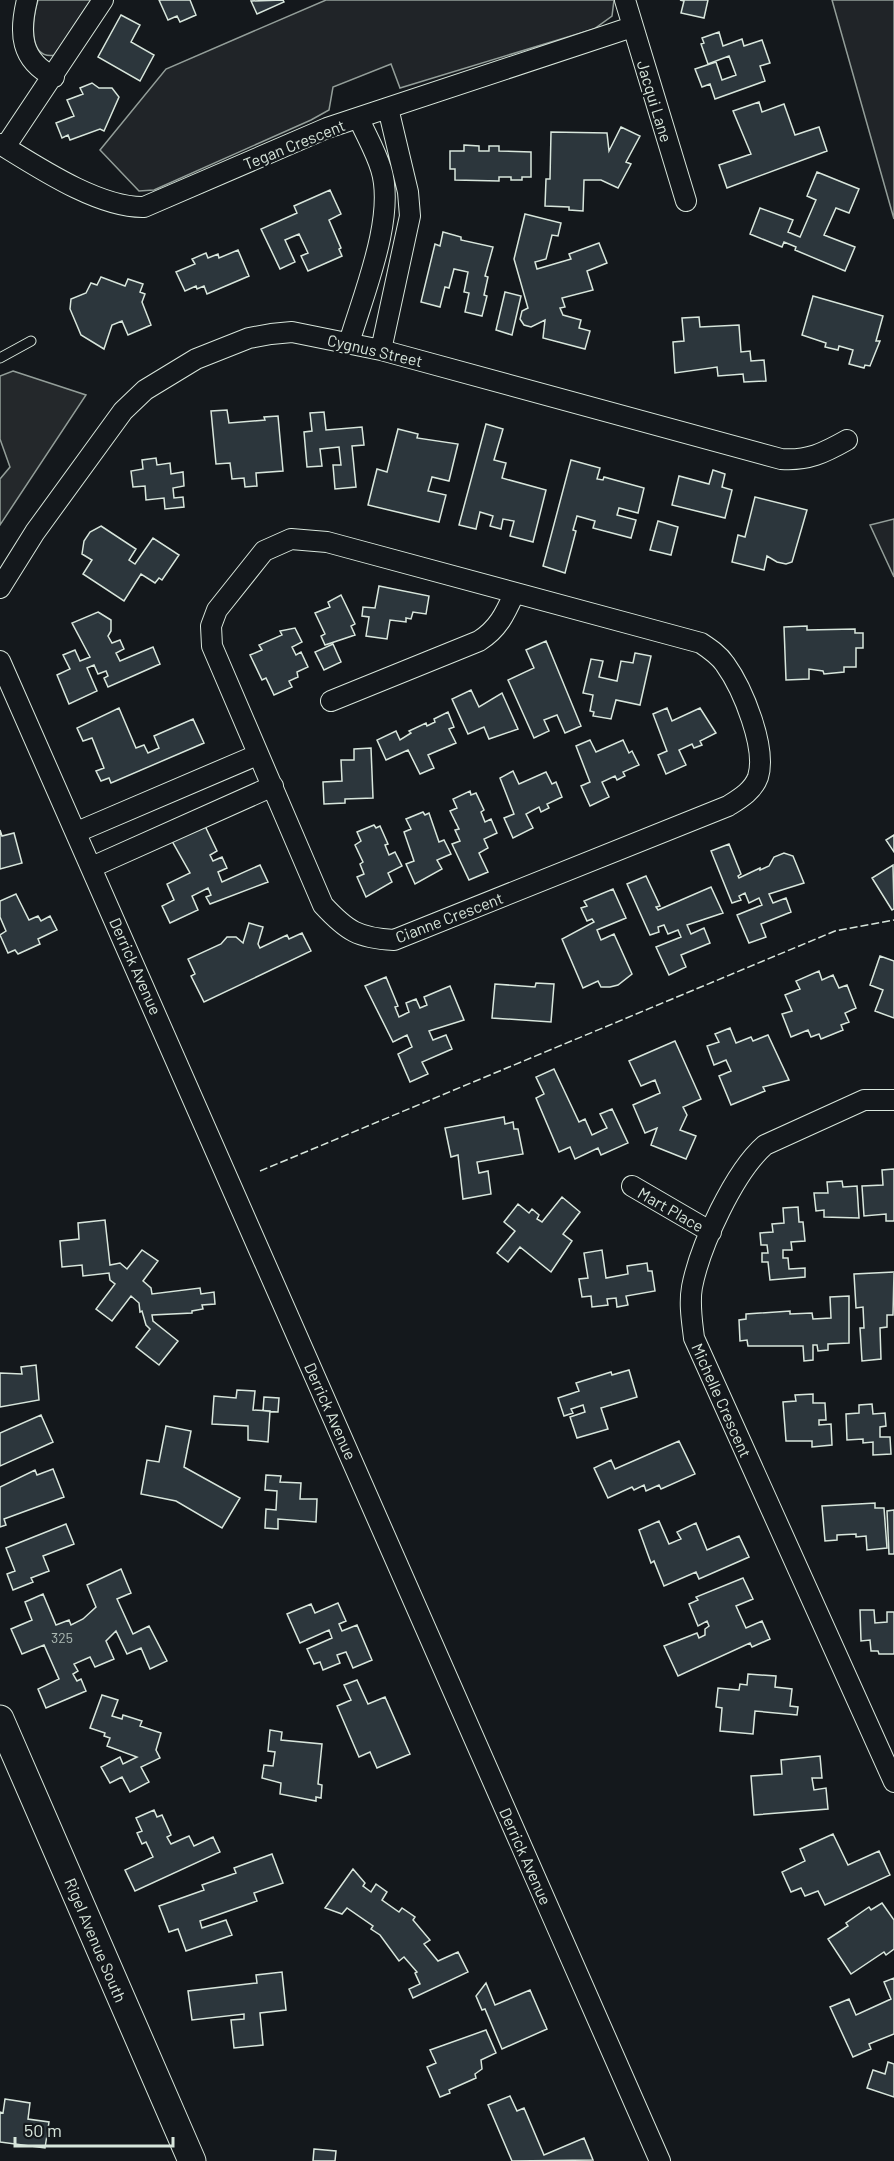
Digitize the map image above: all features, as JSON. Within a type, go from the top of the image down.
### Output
[{"type":"main road","name":"Rigel Avenue South","points":[[0,1719],[192,2161]]},
{"type":"street","points":[[27,0],[22,22],[22,36],[35,68],[54,77]]},
{"type":"street","points":[[2,146],[54,77],[103,0]]},
{"type":"street","name":"Jacqui Lane","points":[[625,0],[686,201]]},
{"type":"street","name":"Tegan Crescent","points":[[2,146],[102,200],[125,207],[144,207],[327,128],[632,27]]},
{"type":"street","points":[[381,350],[410,216],[408,192],[388,108]]},
{"type":"street","points":[[349,343],[385,219],[386,197],[381,170],[359,119]]},
{"type":"street","name":"Cygnus Street","points":[[0,588],[35,532],[123,411],[145,390],[196,359],[249,338],[291,332],[381,350],[781,459],[798,460],[816,457],[847,440]]},
{"type":"street","name":"Cianne Crescent","points":[[291,539],[314,539],[514,594],[688,638],[715,652],[726,665],[744,701],[758,741],[761,759],[757,779],[745,795],[728,806],[393,940],[370,939],[345,929],[323,905],[258,755],[218,664],[212,646],[211,626],[217,610],[264,551],[272,545],[291,539]]},
{"type":"street","points":[[331,701],[479,641],[499,624],[514,594]]},
{"type":"street","name":"Derrick Avenue","points":[[0,661],[660,2161]]},
{"type":"street","points":[[76,832],[258,755]]},
{"type":"street","points":[[92,867],[273,786]]},
{"type":"street","name":"Michelle Crescent","points":[[894,1101],[864,1100],[765,1145],[745,1166],[711,1232],[692,1287],[691,1311],[694,1338],[894,1782]]},
{"type":"street","name":"Mart Place","points":[[632,1186],[711,1232]]},
{"type":"lane","points":[[0,358],[31,341]]},
{"type":"shaded area","points":[[38,0],[91,0],[55,55],[46,55],[39,51],[36,44],[34,16]]},
{"type":"shaded area","points":[[326,0],[614,0],[612,16],[594,29],[400,88],[391,64],[333,87],[329,110],[154,190],[139,191],[100,150],[166,69]]},
{"type":"shaded area","points":[[832,0],[894,0],[894,219]]},
{"type":"shaded area","points":[[13,371],[86,395],[0,525],[0,479],[10,467],[0,439],[0,376]]},
{"type":"shaded area","points":[[894,519],[894,577],[870,525]]},
{"type":"building","points":[[159,0],[190,0],[196,15],[180,22],[177,16],[168,20]]},
{"type":"building","points":[[283,0],[284,2],[257,14],[251,1]]},
{"type":"building","points":[[680,0],[708,0],[704,18],[681,13],[684,1]]},
{"type":"building","points":[[121,15],[140,25],[131,42],[154,55],[140,81],[98,57]]},
{"type":"building","points":[[719,32],[723,46],[742,39],[744,46],[762,40],[770,63],[760,66],[765,81],[715,99],[710,84],[702,87],[695,69],[716,62],[722,80],[736,75],[729,56],[708,64],[701,44],[704,43],[702,38]]},
{"type":"building","points":[[92,83],[99,88],[112,88],[119,97],[104,131],[100,129],[70,140],[68,135],[62,138],[56,123],[74,116],[67,100],[83,94],[80,88]]},
{"type":"building","points":[[759,102],[762,112],[784,104],[795,135],[819,127],[827,151],[727,188],[719,165],[751,154],[733,111]]},
{"type":"building","points":[[621,127],[640,136],[626,162],[631,164],[618,188],[601,180],[584,180],[583,211],[569,210],[569,207],[545,206],[546,179],[550,179],[551,132],[607,133],[609,151]]},
{"type":"building","points":[[464,145],[479,146],[479,151],[489,151],[489,146],[499,146],[499,151],[531,152],[531,177],[511,180],[511,177],[499,177],[499,181],[455,180],[455,169],[450,169],[450,151],[464,151]]},
{"type":"building","points":[[817,172],[859,189],[849,213],[836,208],[824,235],[855,247],[845,271],[795,250],[796,247],[784,242],[782,247],[750,234],[760,208],[793,220],[788,232],[800,237],[816,200],[807,196]]},
{"type":"building","points":[[330,190],[341,214],[329,220],[342,256],[308,271],[301,256],[308,253],[299,234],[285,240],[295,262],[280,269],[261,229],[297,213],[294,206]]},
{"type":"building","points":[[525,214],[561,223],[558,236],[552,235],[546,259],[535,262],[537,269],[571,259],[569,254],[599,243],[607,263],[587,271],[593,290],[562,298],[565,307],[560,308],[563,315],[581,320],[579,328],[590,331],[585,349],[543,338],[545,320],[531,327],[524,325],[520,319],[522,311],[528,308],[514,259]]},
{"type":"building","points":[[443,232],[461,237],[461,240],[493,247],[485,276],[488,277],[484,295],[487,296],[482,316],[465,312],[469,293],[464,292],[468,272],[454,269],[449,288],[445,287],[440,307],[421,302],[435,244],[440,246]]},
{"type":"building","points":[[238,250],[249,276],[207,294],[204,286],[197,289],[196,286],[185,291],[176,272],[195,264],[192,259],[206,253],[208,258],[218,254],[219,258]]},
{"type":"building","points":[[101,277],[125,286],[128,279],[143,284],[140,292],[145,294],[142,302],[151,325],[128,335],[122,321],[112,325],[104,349],[81,335],[70,309],[71,299],[86,293],[91,283],[97,285]]},
{"type":"building","points":[[505,292],[521,296],[512,335],[496,330]]},
{"type":"building","points":[[813,296],[883,316],[876,341],[880,341],[870,366],[865,365],[864,368],[849,364],[853,350],[839,346],[838,350],[825,347],[826,343],[802,335]]},
{"type":"building","points":[[699,317],[700,327],[739,325],[741,352],[750,351],[751,361],[764,360],[766,381],[744,382],[743,374],[718,376],[717,367],[675,373],[673,342],[684,341],[682,318]]},
{"type":"building","points":[[227,410],[229,423],[265,420],[264,417],[278,416],[283,471],[256,473],[257,486],[245,487],[244,478],[232,479],[230,463],[216,464],[211,411]]},
{"type":"building","points":[[324,412],[326,430],[362,427],[364,445],[352,446],[356,487],[335,489],[333,465],[341,465],[339,447],[320,449],[322,466],[307,467],[304,432],[312,431],[310,413]]},
{"type":"building","points":[[486,424],[503,429],[494,460],[506,463],[502,478],[546,490],[533,542],[510,536],[514,521],[503,519],[501,529],[490,526],[493,516],[480,512],[476,529],[459,525]]},
{"type":"building","points":[[398,429],[418,434],[417,438],[458,444],[449,481],[432,477],[428,491],[446,495],[439,522],[368,505],[377,469],[387,472]]},
{"type":"building","points":[[156,458],[157,465],[170,463],[171,474],[183,472],[184,486],[173,488],[174,498],[183,497],[184,507],[165,509],[164,498],[146,500],[145,486],[133,487],[131,471],[143,469],[142,460]]},
{"type":"building","points":[[571,460],[600,468],[597,479],[603,480],[604,477],[644,488],[638,513],[619,508],[617,515],[636,520],[631,538],[593,528],[595,521],[577,516],[573,530],[576,531],[565,573],[543,566]]},
{"type":"building","points":[[713,470],[725,474],[722,487],[732,490],[725,518],[672,505],[679,476],[709,484]]},
{"type":"building","points":[[755,497],[807,510],[792,562],[786,564],[777,562],[767,556],[764,570],[732,562],[738,535],[745,537]]},
{"type":"building","points":[[658,521],[678,527],[671,555],[650,550]]},
{"type":"building","points":[[101,526],[136,549],[129,560],[135,564],[153,538],[179,555],[162,580],[159,578],[155,583],[141,574],[124,601],[83,574],[92,560],[82,554],[84,541],[90,532]]},
{"type":"building","points":[[379,586],[429,596],[426,614],[413,612],[411,619],[406,618],[406,622],[390,620],[387,639],[366,636],[369,617],[362,616],[363,607],[375,608]]},
{"type":"building","points":[[341,595],[355,624],[351,626],[355,635],[325,645],[321,636],[325,634],[315,613],[330,607],[328,602]]},
{"type":"building","points":[[98,612],[111,620],[111,631],[108,636],[112,643],[120,640],[124,649],[116,653],[120,661],[153,647],[160,664],[108,687],[104,678],[108,676],[106,671],[98,674],[94,665],[87,668],[97,691],[69,704],[57,675],[70,669],[63,655],[75,650],[80,661],[90,657],[72,623]]},
{"type":"building","points":[[807,626],[807,630],[855,629],[855,633],[863,633],[863,648],[856,648],[856,667],[844,667],[844,672],[824,674],[823,671],[809,669],[809,679],[786,680],[784,627]]},
{"type":"building","points":[[295,628],[302,642],[292,647],[296,655],[301,652],[308,667],[297,672],[298,677],[289,681],[292,687],[274,695],[266,678],[262,680],[250,655],[262,650],[259,645],[282,635],[280,631]]},
{"type":"building","points":[[546,641],[581,726],[565,733],[557,715],[544,720],[549,731],[534,738],[508,680],[534,668],[526,650]]},
{"type":"building","points":[[333,644],[341,662],[324,670],[315,652]]},
{"type":"building","points":[[635,653],[651,656],[640,705],[616,700],[611,719],[593,716],[594,712],[590,711],[593,695],[583,693],[591,659],[603,661],[599,677],[617,681],[621,661],[633,663]]},
{"type":"building","points":[[471,690],[479,707],[502,693],[518,729],[489,739],[484,727],[468,734],[452,699]]},
{"type":"building","points":[[119,708],[136,748],[144,745],[148,753],[159,748],[154,736],[193,719],[204,743],[111,783],[109,778],[101,781],[96,771],[104,768],[92,738],[83,741],[77,728]]},
{"type":"building","points":[[667,708],[672,721],[700,708],[716,733],[700,741],[702,745],[694,748],[692,744],[679,750],[686,765],[666,774],[658,755],[667,751],[653,714]]},
{"type":"building","points":[[448,712],[454,727],[449,729],[456,743],[428,755],[434,768],[420,774],[408,750],[386,760],[377,740],[396,731],[400,740],[411,733],[409,731],[426,723],[427,726],[435,722],[434,719]]},
{"type":"building","points":[[590,740],[596,752],[623,740],[629,753],[632,751],[639,765],[623,772],[625,776],[617,780],[615,776],[602,782],[609,797],[590,806],[581,786],[590,782],[576,746]]},
{"type":"building","points":[[371,748],[373,798],[345,799],[345,803],[324,804],[323,782],[342,781],[341,760],[354,760],[354,749]]},
{"type":"building","points":[[513,771],[519,784],[546,772],[552,784],[556,782],[562,797],[547,804],[549,808],[541,812],[539,807],[526,814],[533,828],[513,838],[504,818],[514,814],[500,778]]},
{"type":"building","points":[[470,791],[471,795],[476,793],[484,810],[481,812],[485,822],[491,819],[497,833],[484,839],[488,848],[479,853],[488,872],[469,880],[452,844],[460,841],[455,830],[459,829],[450,811],[457,808],[453,799]]},
{"type":"building","points":[[423,812],[425,815],[429,813],[439,842],[444,840],[451,854],[437,860],[442,869],[415,884],[406,864],[414,861],[404,832],[411,829],[406,819]]},
{"type":"building","points":[[374,825],[376,828],[380,826],[388,844],[385,845],[389,855],[395,852],[402,866],[388,873],[392,882],[366,897],[357,877],[364,874],[360,864],[363,862],[355,845],[361,841],[357,832]]},
{"type":"building","points":[[205,826],[217,851],[210,855],[213,861],[222,857],[227,868],[218,872],[222,882],[260,865],[268,882],[210,904],[206,897],[211,895],[208,888],[192,896],[198,910],[170,923],[162,906],[174,900],[167,884],[190,873],[172,841]]},
{"type":"building","points":[[0,830],[2,836],[14,833],[22,863],[0,869]]},
{"type":"building","points":[[894,835],[894,852],[886,840]]},
{"type":"building","points":[[729,844],[741,874],[739,878],[769,866],[774,857],[784,853],[793,856],[804,883],[769,894],[773,903],[786,898],[791,912],[761,924],[766,937],[749,943],[737,915],[762,905],[759,898],[749,903],[745,893],[739,896],[741,900],[732,903],[711,851]]},
{"type":"building","points":[[893,865],[894,909],[892,910],[872,878]]},
{"type":"building","points":[[646,876],[660,906],[656,907],[658,910],[711,887],[723,913],[687,925],[691,934],[704,928],[710,943],[681,955],[686,967],[669,975],[656,947],[681,937],[678,930],[668,934],[664,925],[658,927],[659,932],[650,935],[627,884]]},
{"type":"building","points":[[613,889],[626,918],[597,930],[601,940],[614,934],[632,974],[618,985],[601,987],[598,981],[583,988],[562,939],[594,922],[592,919],[587,921],[581,908],[587,906],[584,901]]},
{"type":"building","points":[[16,894],[29,920],[38,916],[41,921],[50,916],[57,930],[38,939],[40,944],[18,954],[15,950],[8,953],[0,935],[6,931],[0,917],[0,901]]},
{"type":"building","points":[[249,923],[263,927],[258,944],[260,948],[287,935],[289,939],[302,933],[311,951],[204,1002],[191,976],[195,974],[188,959],[221,944],[227,937],[236,937],[243,943]]},
{"type":"building","points":[[880,956],[894,961],[894,1018],[875,1011],[883,990],[870,985]]},
{"type":"building","points":[[819,971],[822,980],[833,975],[839,988],[847,985],[856,1008],[845,1013],[849,1022],[841,1025],[843,1030],[821,1039],[819,1034],[811,1037],[808,1030],[791,1037],[782,1014],[792,1011],[785,995],[800,989],[796,981]]},
{"type":"building","points":[[386,977],[398,1006],[395,1007],[399,1017],[409,1012],[406,1003],[416,999],[420,1008],[427,1005],[424,997],[450,986],[464,1020],[429,1031],[433,1040],[446,1035],[452,1049],[422,1062],[428,1074],[410,1082],[398,1054],[412,1047],[407,1035],[393,1042],[365,986]]},
{"type":"building","points":[[536,983],[554,984],[551,1022],[492,1018],[495,984],[535,987]]},
{"type":"building","points":[[730,1028],[736,1043],[751,1037],[753,1041],[768,1035],[789,1080],[763,1087],[765,1091],[731,1105],[719,1076],[731,1071],[726,1060],[714,1065],[707,1046],[719,1042],[715,1034]]},
{"type":"building","points":[[675,1041],[701,1099],[683,1107],[687,1115],[680,1130],[696,1136],[686,1159],[651,1145],[657,1128],[645,1133],[633,1105],[660,1093],[655,1080],[641,1086],[629,1061]]},
{"type":"building","points":[[554,1069],[579,1122],[585,1119],[592,1135],[607,1128],[600,1114],[612,1109],[628,1143],[601,1155],[598,1148],[575,1159],[570,1147],[559,1152],[536,1098],[544,1094],[536,1077]]},
{"type":"building","points":[[504,1117],[505,1124],[513,1122],[514,1129],[518,1129],[523,1154],[477,1162],[479,1173],[488,1171],[491,1194],[463,1199],[458,1155],[451,1157],[445,1128]]},
{"type":"building","points":[[894,1169],[894,1221],[886,1221],[886,1214],[864,1216],[862,1186],[883,1185],[882,1170]]},
{"type":"building","points":[[842,1181],[843,1187],[857,1186],[859,1218],[824,1217],[824,1210],[816,1211],[814,1193],[828,1193],[827,1182]]},
{"type":"building","points":[[562,1197],[580,1212],[563,1234],[572,1241],[551,1272],[520,1247],[508,1262],[497,1253],[515,1231],[504,1222],[518,1204],[529,1213],[532,1209],[539,1215],[537,1219],[542,1222]]},
{"type":"building","points":[[798,1207],[799,1222],[803,1222],[805,1241],[791,1242],[792,1250],[783,1250],[783,1258],[788,1258],[789,1269],[805,1268],[805,1277],[770,1280],[768,1262],[762,1262],[762,1253],[768,1253],[767,1245],[761,1245],[760,1233],[773,1232],[772,1224],[784,1223],[783,1208]]},
{"type":"building","points":[[105,1220],[110,1265],[120,1263],[127,1269],[142,1250],[158,1261],[143,1281],[151,1288],[152,1294],[200,1288],[201,1294],[214,1292],[215,1304],[202,1305],[203,1309],[192,1311],[192,1313],[152,1315],[153,1321],[178,1341],[159,1365],[136,1347],[150,1329],[146,1325],[142,1311],[140,1312],[139,1303],[131,1296],[112,1321],[96,1309],[115,1284],[110,1280],[109,1273],[83,1276],[82,1265],[62,1267],[60,1241],[79,1239],[78,1223]]},
{"type":"building","points":[[602,1250],[606,1278],[628,1274],[627,1266],[647,1263],[648,1271],[652,1271],[655,1291],[626,1296],[628,1305],[617,1307],[616,1298],[607,1299],[608,1305],[592,1307],[591,1296],[582,1297],[579,1279],[588,1278],[584,1253]]},
{"type":"building","points":[[894,1272],[893,1315],[887,1315],[887,1327],[880,1328],[881,1359],[862,1361],[860,1328],[864,1328],[863,1307],[856,1308],[854,1274]]},
{"type":"building","points":[[849,1296],[849,1343],[828,1344],[828,1350],[818,1351],[817,1345],[813,1345],[813,1360],[804,1361],[803,1346],[748,1346],[747,1340],[740,1341],[739,1320],[746,1319],[746,1314],[790,1311],[790,1314],[812,1313],[813,1319],[831,1318],[830,1297]]},
{"type":"building","points":[[36,1365],[39,1400],[0,1407],[0,1373],[22,1374],[21,1367]]},
{"type":"building","points":[[629,1370],[637,1397],[601,1408],[608,1429],[577,1438],[570,1417],[585,1412],[583,1405],[571,1409],[573,1413],[564,1416],[558,1398],[579,1391],[576,1383],[611,1372],[612,1375]]},
{"type":"building","points":[[237,1390],[255,1391],[253,1410],[270,1411],[268,1442],[248,1440],[248,1426],[212,1424],[214,1396],[236,1398]]},
{"type":"building","points":[[813,1394],[813,1403],[825,1403],[826,1420],[819,1420],[819,1425],[831,1424],[832,1445],[812,1447],[812,1441],[786,1441],[783,1402],[796,1401],[795,1395]]},
{"type":"building","points":[[264,1397],[279,1398],[278,1412],[263,1411]]},
{"type":"building","points":[[872,1404],[873,1414],[885,1413],[886,1426],[880,1427],[880,1437],[890,1437],[891,1454],[873,1455],[873,1442],[863,1443],[863,1439],[847,1440],[846,1414],[859,1413],[859,1405]]},
{"type":"building","points":[[41,1415],[53,1442],[0,1466],[0,1433]]},
{"type":"building","points":[[166,1426],[191,1431],[184,1467],[240,1498],[222,1528],[176,1501],[141,1494],[147,1460],[159,1462]]},
{"type":"building","points":[[679,1441],[695,1474],[661,1489],[659,1485],[646,1491],[644,1485],[634,1490],[632,1487],[608,1498],[594,1468],[611,1460],[615,1469]]},
{"type":"building","points":[[53,1469],[64,1497],[4,1519],[6,1525],[0,1527],[0,1487],[35,1470],[37,1475]]},
{"type":"building","points":[[266,1475],[281,1476],[280,1482],[301,1483],[300,1499],[317,1499],[316,1522],[278,1519],[278,1529],[265,1528],[266,1509],[276,1510],[277,1491],[265,1490]]},
{"type":"building","points":[[875,1503],[875,1508],[884,1508],[887,1548],[867,1550],[866,1536],[856,1537],[856,1534],[837,1535],[837,1540],[825,1541],[822,1506]]},
{"type":"building","points":[[894,1510],[894,1554],[889,1554],[887,1511]]},
{"type":"building","points":[[659,1521],[669,1544],[681,1539],[677,1532],[696,1523],[707,1550],[739,1536],[749,1557],[699,1579],[696,1572],[664,1586],[654,1561],[651,1563],[639,1530]]},
{"type":"building","points":[[66,1524],[74,1544],[43,1556],[49,1571],[31,1578],[33,1582],[13,1590],[7,1574],[15,1571],[6,1548]]},
{"type":"building","points":[[121,1569],[131,1593],[117,1599],[133,1634],[149,1626],[167,1661],[150,1669],[141,1648],[127,1654],[116,1631],[106,1641],[114,1659],[95,1667],[90,1657],[74,1664],[78,1671],[73,1674],[77,1681],[81,1679],[86,1691],[46,1708],[38,1689],[59,1679],[44,1645],[22,1654],[11,1629],[32,1620],[25,1602],[43,1594],[56,1625],[69,1620],[71,1625],[83,1619],[96,1607],[87,1585]]},
{"type":"building","points":[[743,1578],[753,1599],[736,1606],[746,1628],[762,1621],[770,1639],[752,1647],[750,1643],[678,1676],[664,1646],[697,1633],[699,1638],[705,1635],[705,1629],[709,1626],[707,1621],[698,1626],[689,1604],[698,1600],[696,1597]]},
{"type":"building","points":[[338,1603],[346,1621],[339,1624],[342,1631],[357,1625],[372,1660],[353,1668],[346,1652],[337,1655],[340,1663],[323,1670],[320,1662],[314,1664],[307,1649],[332,1638],[329,1630],[300,1643],[287,1614],[311,1604],[315,1613]]},
{"type":"building","points":[[860,1610],[874,1610],[875,1623],[887,1622],[887,1612],[894,1612],[894,1654],[879,1654],[878,1651],[871,1651],[870,1640],[861,1641]]},
{"type":"building","points":[[748,1674],[776,1676],[775,1687],[792,1689],[790,1706],[798,1707],[797,1715],[755,1711],[753,1734],[720,1731],[722,1708],[716,1707],[718,1688],[739,1690],[740,1684],[747,1685]]},
{"type":"building","points":[[357,1680],[368,1704],[385,1697],[410,1754],[377,1768],[370,1752],[359,1757],[337,1706],[351,1700],[344,1685]]},
{"type":"building","points":[[102,1695],[118,1700],[112,1716],[122,1719],[123,1715],[142,1721],[140,1726],[161,1733],[156,1750],[160,1758],[141,1767],[149,1782],[130,1792],[122,1777],[110,1783],[101,1767],[120,1757],[123,1764],[137,1757],[107,1746],[110,1738],[104,1736],[105,1733],[90,1728]]},
{"type":"building","points":[[270,1730],[282,1732],[281,1740],[322,1744],[318,1784],[322,1785],[321,1798],[316,1797],[316,1801],[280,1794],[281,1783],[262,1778],[264,1765],[273,1766],[275,1752],[268,1751]]},
{"type":"building","points":[[820,1756],[822,1778],[812,1778],[814,1790],[826,1788],[828,1809],[754,1815],[751,1776],[782,1774],[781,1760]]},
{"type":"building","points":[[154,1810],[157,1817],[162,1815],[171,1835],[167,1837],[171,1844],[189,1836],[194,1846],[213,1837],[220,1852],[135,1891],[125,1870],[153,1857],[146,1842],[142,1844],[137,1833],[142,1831],[136,1818]]},
{"type":"building","points":[[833,1834],[848,1865],[879,1851],[890,1875],[825,1905],[818,1891],[805,1896],[801,1888],[791,1892],[782,1872],[805,1861],[800,1849]]},
{"type":"building","points":[[272,1854],[283,1883],[254,1893],[257,1901],[200,1921],[202,1928],[226,1920],[232,1935],[186,1951],[178,1929],[169,1932],[159,1906],[204,1890],[202,1885],[236,1873],[234,1868]]},
{"type":"building","points":[[353,1869],[365,1883],[363,1886],[371,1892],[376,1884],[387,1892],[382,1900],[399,1912],[402,1908],[415,1917],[413,1920],[430,1940],[424,1944],[438,1961],[458,1952],[468,1972],[413,1998],[409,1989],[420,1984],[415,1973],[417,1972],[404,1957],[399,1961],[380,1935],[371,1929],[373,1926],[347,1908],[342,1914],[325,1908]]},
{"type":"building","points":[[882,1903],[894,1920],[894,1949],[886,1955],[884,1952],[851,1974],[828,1939],[848,1926],[846,1923],[869,1907],[871,1910]]},
{"type":"building","points":[[282,1972],[286,2010],[260,2013],[263,2045],[234,2048],[231,2020],[244,2019],[244,2014],[192,2020],[188,1991],[257,1983],[256,1975]]},
{"type":"building","points":[[894,1978],[894,2034],[869,2044],[871,2049],[853,2057],[830,2007],[849,1999],[856,2015],[891,1999],[884,1982]]},
{"type":"building","points":[[486,1983],[495,2005],[530,1990],[547,2029],[502,2049],[485,2009],[482,2010],[476,1996]]},
{"type":"building","points":[[486,2030],[496,2053],[481,2060],[482,2069],[475,2074],[476,2078],[449,2090],[450,2093],[440,2097],[427,2067],[436,2063],[430,2050]]},
{"type":"building","points":[[888,2062],[894,2064],[894,2097],[867,2088],[873,2070],[885,2074]]},
{"type":"building","points":[[510,2096],[517,2111],[524,2108],[544,2155],[584,2138],[593,2160],[512,2161],[488,2105]]},
{"type":"building","points":[[5,2099],[30,2103],[28,2119],[49,2122],[45,2148],[0,2142],[0,2112],[3,2113]]},
{"type":"building","points":[[314,2149],[336,2151],[335,2161],[313,2161]]},
{"type":"fence","points":[[260,1171],[835,931],[894,920]]}]
